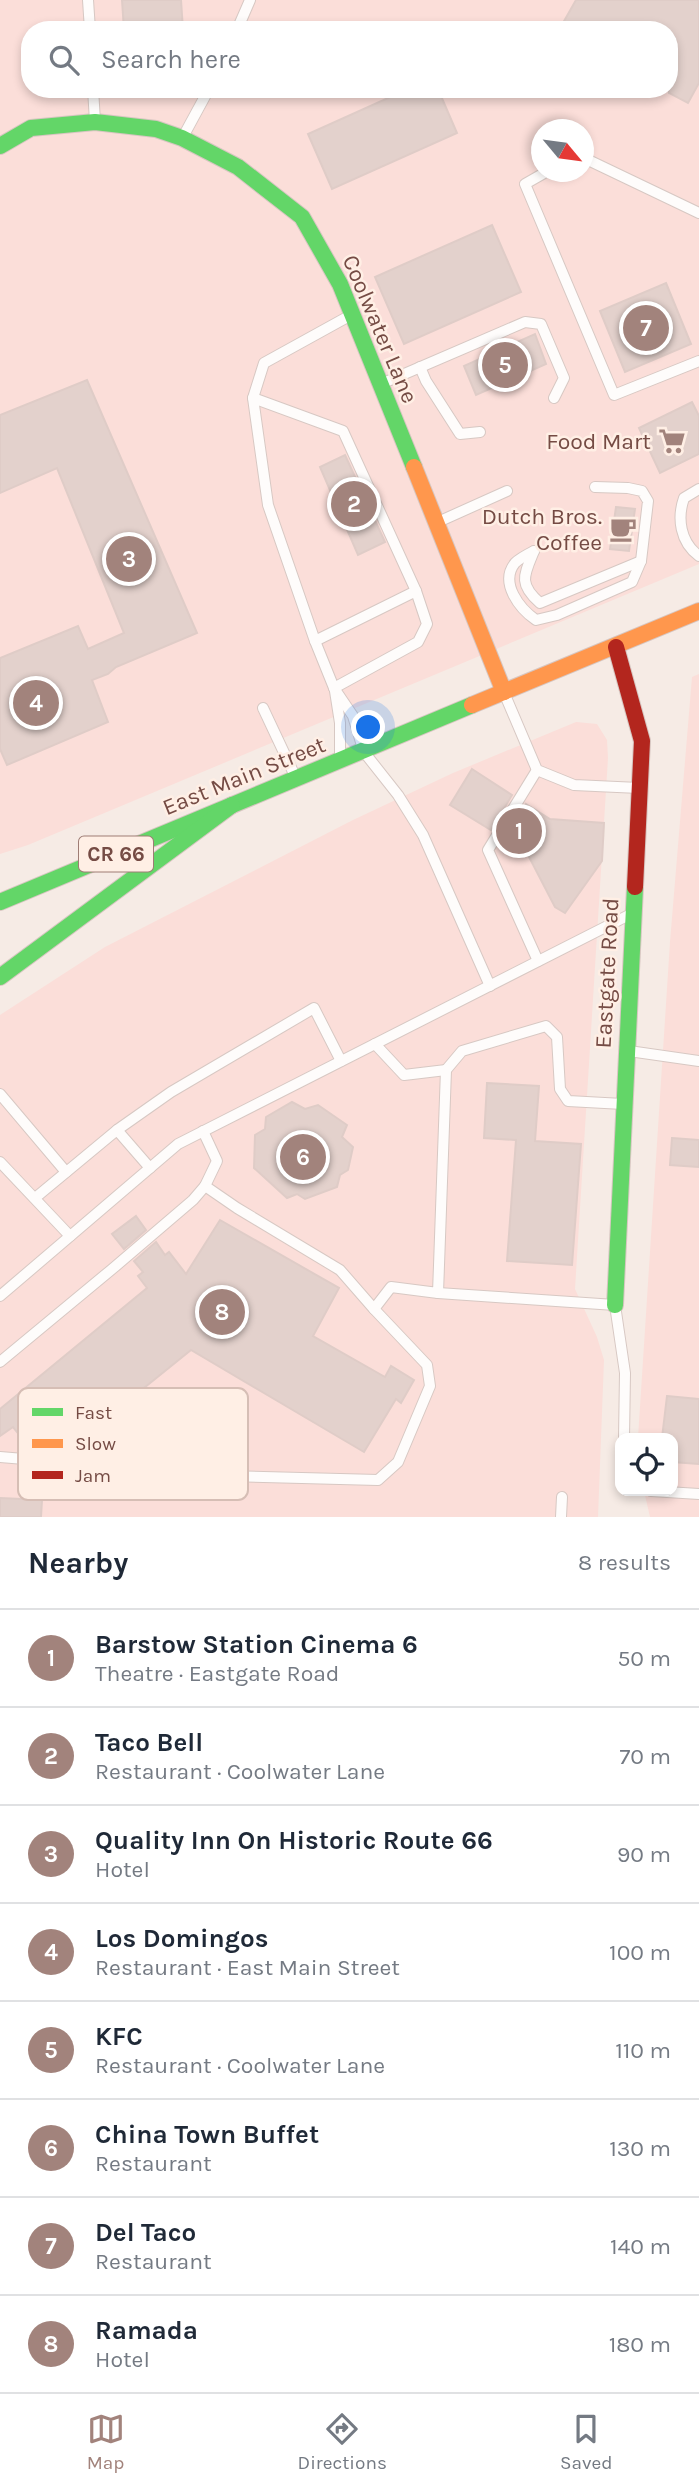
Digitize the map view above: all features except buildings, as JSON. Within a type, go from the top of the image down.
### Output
[{"type":"main road","name":"Coolwater Lane","points":[[0,146],[31,128],[95,122],[156,129],[183,138],[239,167],[302,217],[340,284],[504,692]]},
{"type":"main road","name":"East Main Street","points":[[0,902],[699,611]]},
{"type":"main road","name":"Eastgate Road","points":[[615,1306],[642,741],[616,647]]},
{"type":"main road","points":[[0,976],[232,805]]},
{"type":"lane","points":[[88,0],[89,21]]},
{"type":"lane","points":[[241,21],[250,0]]},
{"type":"lane","points":[[94,98],[95,122]]},
{"type":"lane","points":[[183,138],[204,98]]},
{"type":"lane","points":[[594,164],[699,213]]},
{"type":"lane","points":[[531,181],[525,184],[614,395],[699,361]]},
{"type":"lane","points":[[352,314],[264,363],[253,398],[268,505],[334,688],[353,716],[364,752],[398,795],[424,835],[490,986]]},
{"type":"lane","points":[[380,384],[525,322],[541,324],[564,378],[554,398]]},
{"type":"lane","points":[[420,367],[460,434],[480,432]]},
{"type":"lane","points":[[253,398],[343,431],[416,591],[427,624],[418,642],[334,688]]},
{"type":"lane","points":[[595,487],[642,491],[648,501],[641,561],[632,582],[557,615],[536,620],[525,612],[513,596],[510,574],[516,563],[534,551],[523,578],[528,593],[540,603],[641,561]]},
{"type":"lane","points":[[699,489],[684,498],[679,519],[683,535],[693,552],[699,556]]},
{"type":"lane","points":[[435,523],[507,491]]},
{"type":"lane","points":[[315,641],[416,591]]},
{"type":"lane","points":[[334,688],[340,723],[341,761]]},
{"type":"lane","points":[[504,692],[537,770],[573,785],[640,788]]},
{"type":"lane","points":[[263,708],[296,779]]},
{"type":"lane","points":[[537,770],[488,850],[538,961]]},
{"type":"lane","points":[[0,1296],[178,1144],[634,913]]},
{"type":"lane","points":[[34,1198],[117,1130],[171,1092],[314,1008],[341,1061]]},
{"type":"lane","points":[[438,1293],[446,1070],[462,1051],[546,1026],[557,1037],[560,1089],[568,1101],[623,1104]]},
{"type":"lane","points":[[375,1044],[404,1075],[446,1070]]},
{"type":"lane","points":[[626,1051],[699,1061]]},
{"type":"lane","points":[[0,1094],[66,1172]]},
{"type":"lane","points":[[117,1130],[150,1168]]},
{"type":"lane","points":[[0,1362],[193,1200],[205,1186],[217,1161],[203,1131]]},
{"type":"lane","points":[[0,1162],[70,1236]]},
{"type":"lane","points":[[205,1186],[340,1270],[427,1365],[430,1386],[398,1462],[378,1480],[248,1477]]},
{"type":"lane","points":[[374,1309],[391,1287],[615,1306],[625,1373],[624,1433]]},
{"type":"lane","points":[[0,1457],[18,1459]]},
{"type":"lane","points":[[678,1493],[699,1494]]},
{"type":"lane","points":[[561,1517],[562,1497]]},
{"type":"shaded area","points":[[0,0],[699,0],[699,564],[28,845],[0,854]]},
{"type":"shaded area","points":[[699,674],[699,1517],[650,1517],[645,1496],[678,1496],[678,1433],[638,1433],[670,942],[692,677]]},
{"type":"shaded area","points":[[576,722],[597,724],[607,740],[575,1289],[597,1337],[604,1360],[598,1517],[0,1517],[0,1015],[105,947],[353,820],[453,773]]},
{"type":"traffic: fast","points":[[0,146],[31,128],[95,122],[156,129],[182,138],[238,167],[302,217],[340,284],[414,467]]},
{"type":"traffic: fast","points":[[0,902],[472,705]]},
{"type":"traffic: fast","points":[[0,977],[232,805]]},
{"type":"traffic: fast","points":[[615,1305],[635,887]]},
{"type":"traffic: slow","points":[[414,467],[504,692]]},
{"type":"traffic: slow","points":[[472,705],[699,611]]},
{"type":"traffic: jam","points":[[616,647],[642,741],[635,887]]},
{"type":"place","name":"Del Taco","points":[[646,328]]},
{"type":"place","name":"KFC","points":[[505,365]]},
{"type":"place","name":"Food Mart","points":[[672,441]]},
{"type":"place","name":"Taco Bell","points":[[354,504]]},
{"type":"place","name":"Dutch Bros. Coffee","points":[[623,529]]},
{"type":"place","name":"Quality Inn On Historic Route 66","points":[[129,559]]},
{"type":"place","name":"Los Domingos","points":[[36,703]]},
{"type":"place","name":"Barstow Station Cinema 6","points":[[519,831]]},
{"type":"place","name":"China Town Buffet","points":[[303,1157]]},
{"type":"place","name":"Ramada","points":[[222,1312]]}]
